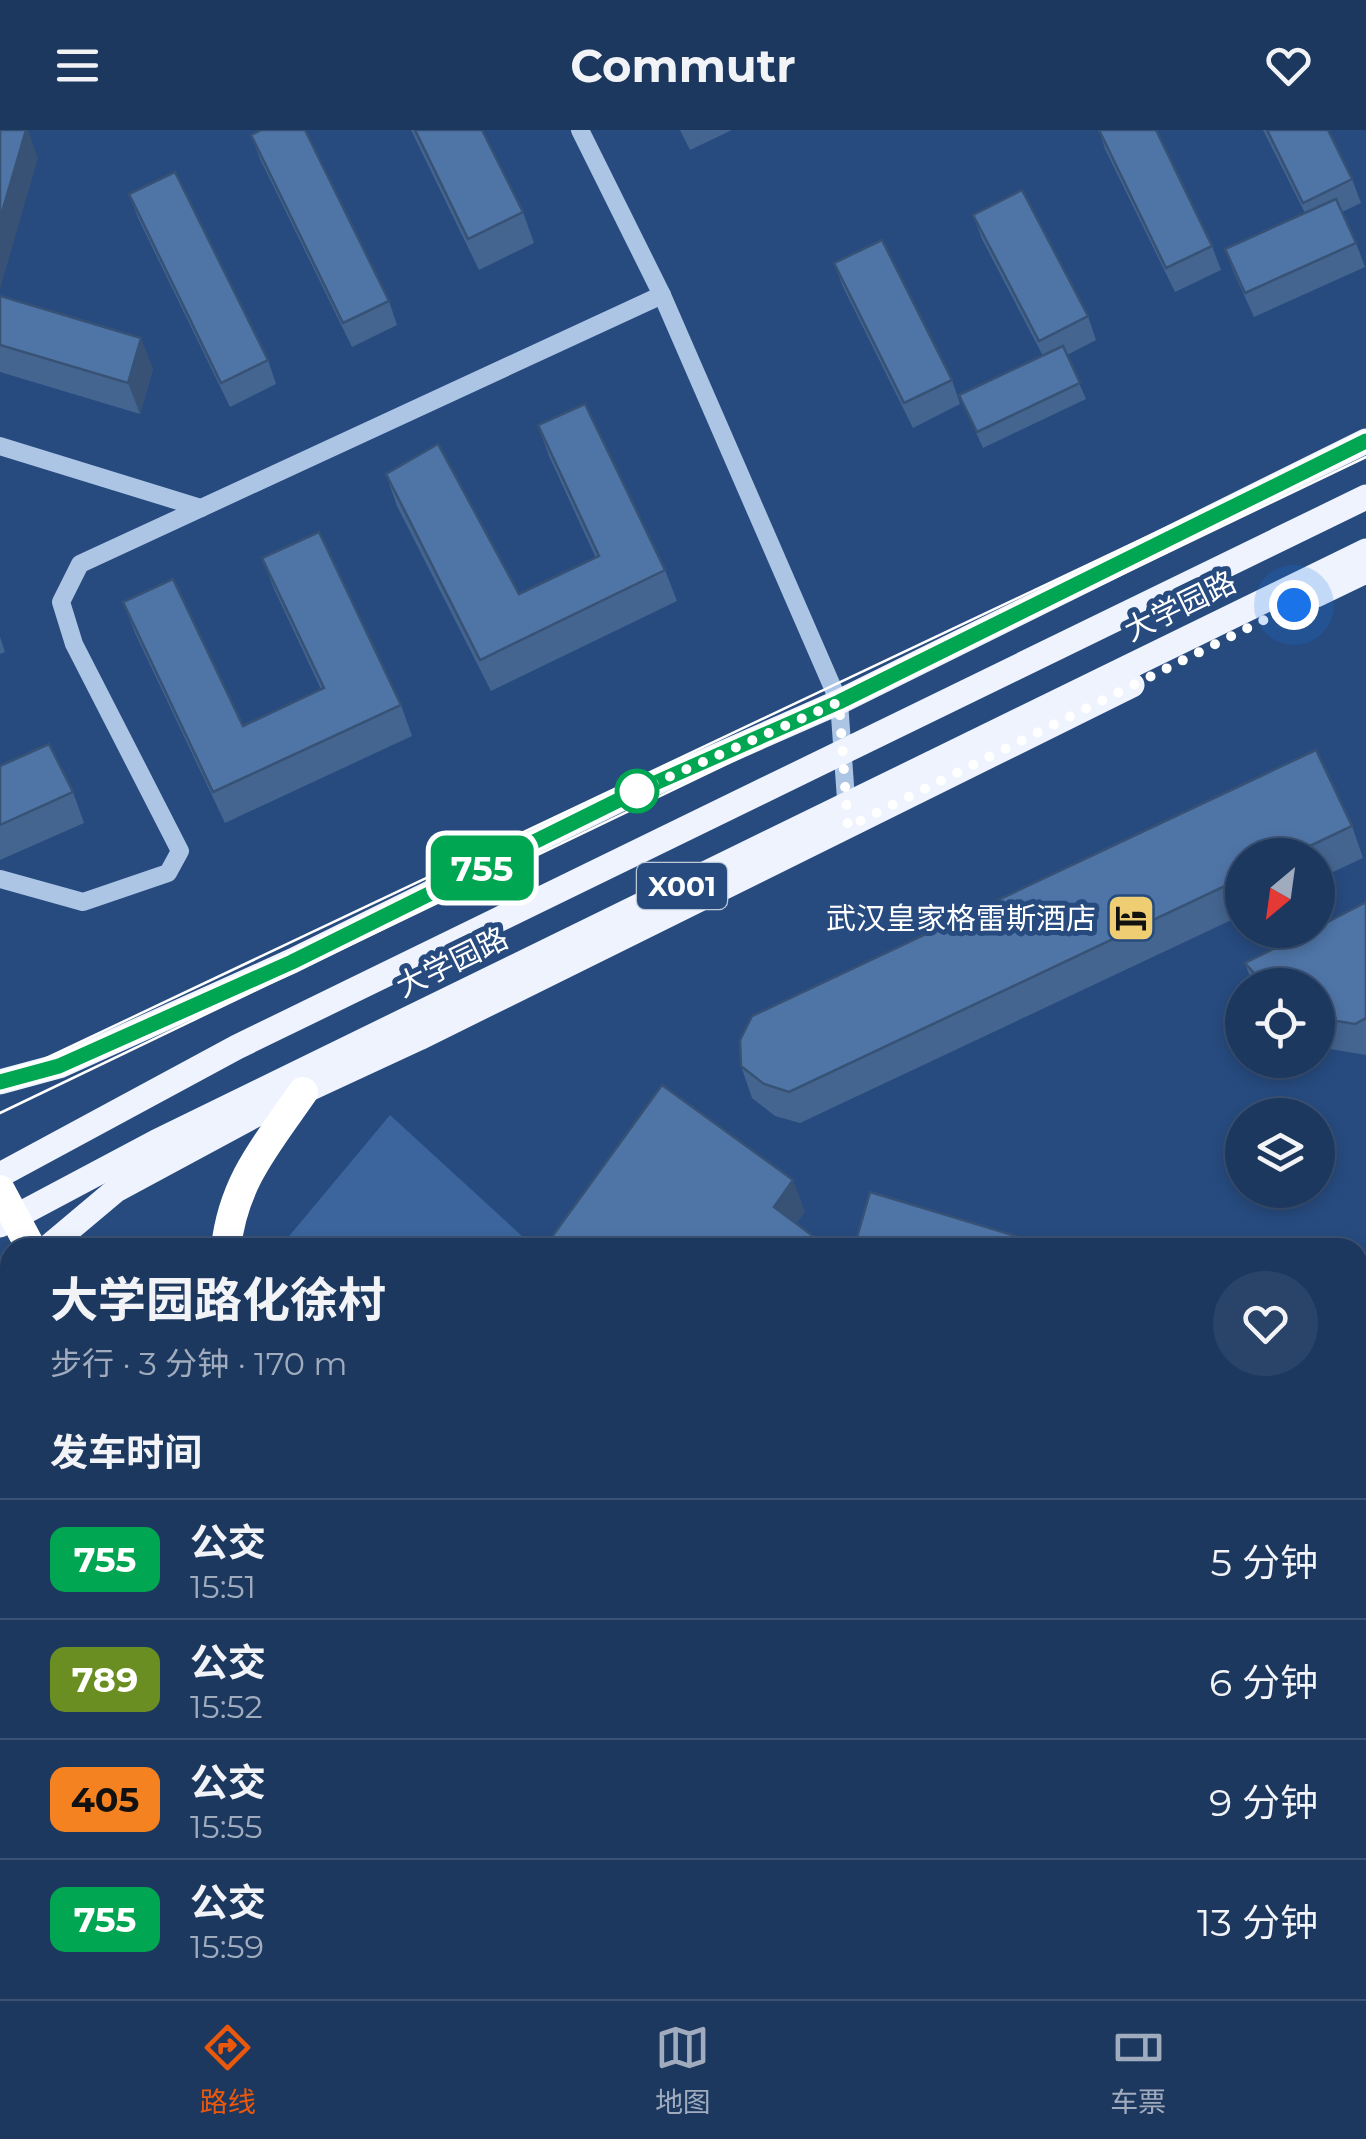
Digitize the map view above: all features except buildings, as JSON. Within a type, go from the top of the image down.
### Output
[{"type":"highway","points":[[227,1238],[244,1178],[303,1092]]},
{"type":"highway","points":[[0,1190],[25,1238]]},
{"type":"main road","points":[[0,1082],[59,1066],[292,962],[637,791],[839,702],[1366,441]]},
{"type":"main road","points":[[0,1175],[237,1047],[1366,496]]},
{"type":"main road","name":"大学园路","points":[[0,1225],[156,1142],[1366,551]]},
{"type":"main road","name":"大学园路","points":[[59,1238],[116,1190],[303,1092],[1366,571]]},
{"type":"street","points":[[580,130],[662,295],[839,702],[848,827]]},
{"type":"street","points":[[0,878],[84,902],[168,873],[180,851],[74,644],[61,602],[80,564],[662,295]]},
{"type":"street","points":[[0,446],[201,508]]},
{"type":"shaded area","points":[[390,1115],[524,1238],[288,1238]]},
{"type":"tram line","points":[[0,1080],[1366,433]]},
{"type":"tram line","points":[[0,1113],[1366,457]]},
{"type":"bus line","name":"755","points":[[0,1082],[59,1066],[292,962],[637,791],[839,702],[1366,441]]},
{"type":"place","name":"武汉皇家格雷斯酒店","points":[[1131,918]]},
{"type":"route","points":[[637,791],[839,702],[848,827],[1294,605]]}]
